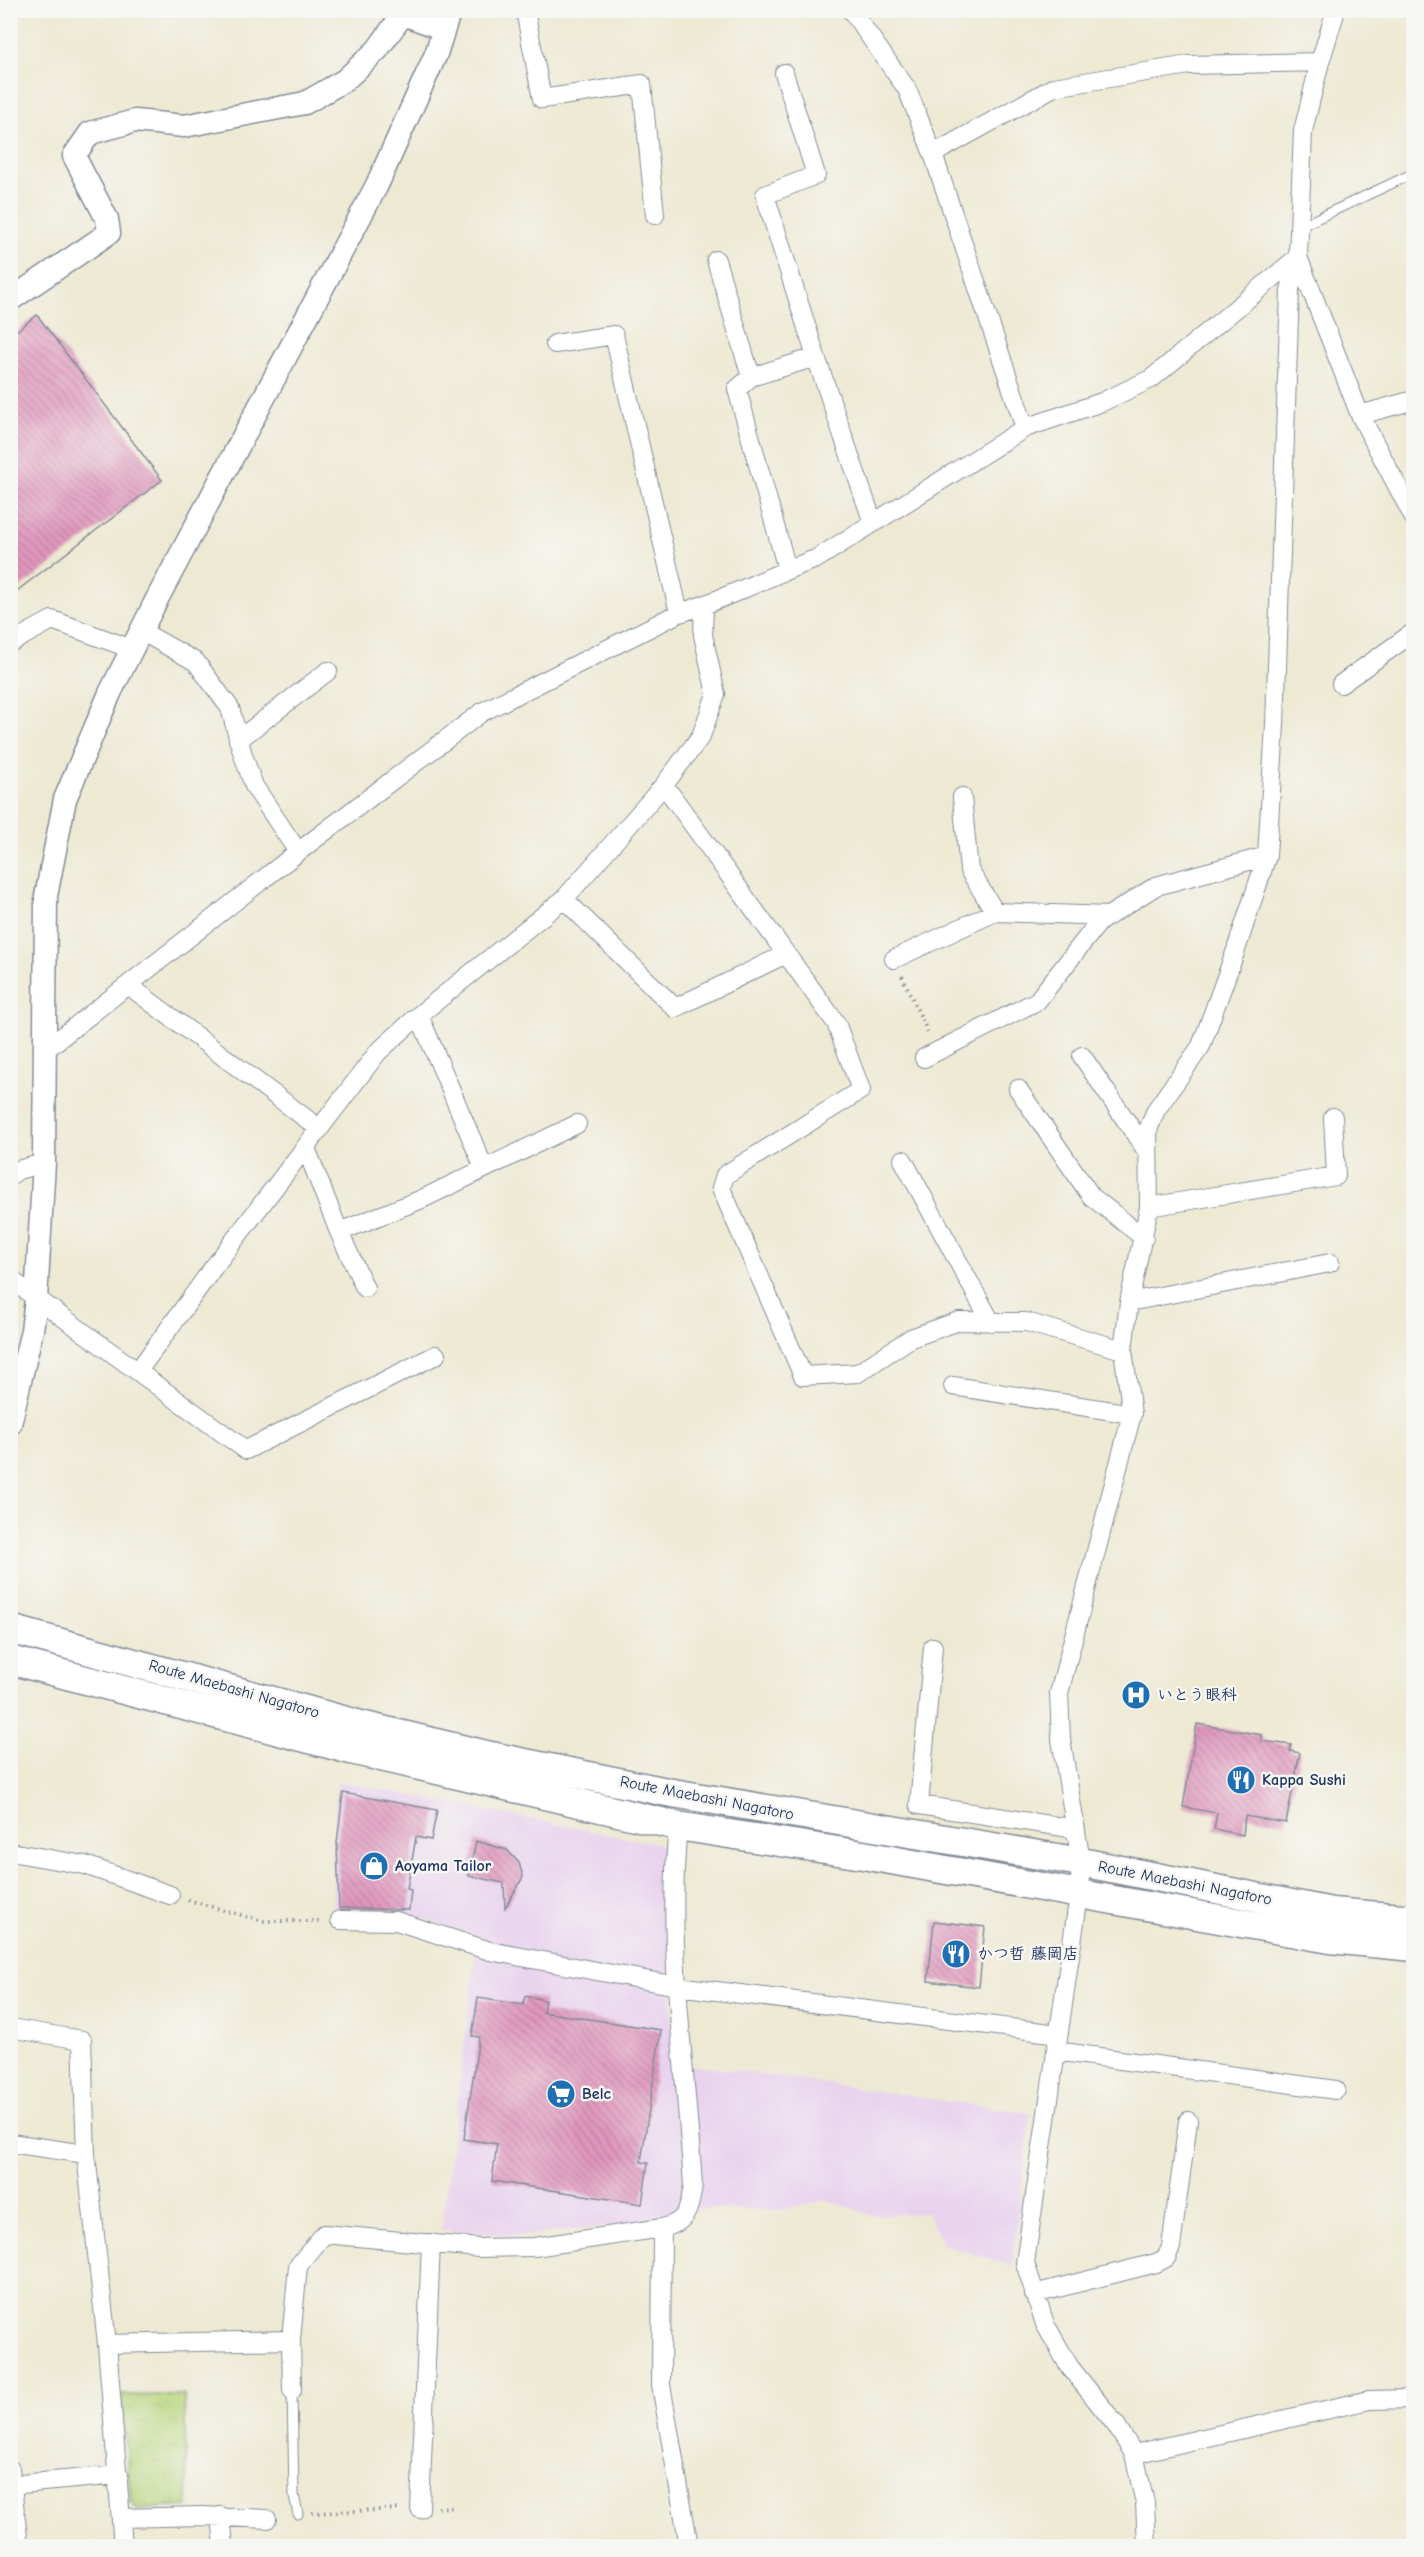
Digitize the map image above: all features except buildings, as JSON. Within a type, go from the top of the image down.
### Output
[{"type":"main road","name":"Route Maebashi Nagatoro","points":[[10,1629],[357,1724],[667,1792],[1081,1862],[1332,1912],[1413,1919]]},
{"type":"main road","name":"Route Maebashi Nagatoro","points":[[10,1660],[339,1748],[678,1826],[863,1855],[1330,1939],[1413,1947]]},
{"type":"street","points":[[525,10],[542,99],[642,84],[655,215]]},
{"type":"street","points":[[851,10],[907,89],[933,154],[1025,428]]},
{"type":"street","points":[[1147,2547],[1144,2503],[1134,2454],[1116,2425],[1069,2366],[1045,2324],[1024,2263],[1079,1895],[1081,1862],[1061,1738],[1059,1693],[1132,1414],[1123,1350],[1129,1302],[1149,1207],[1148,1130],[1156,1110],[1201,1046],[1267,856],[1275,725],[1290,290],[1298,256],[1303,131],[1336,10]]},
{"type":"street","points":[[10,300],[109,233],[107,219],[74,156],[90,134],[135,121],[184,126],[305,104],[345,80],[377,50],[403,14],[447,20],[436,54],[377,185],[110,693],[65,799],[46,896],[44,1162],[36,1300],[32,1330],[10,1424]]},
{"type":"street","points":[[933,154],[1054,87],[1189,65],[1320,62]]},
{"type":"street","points":[[784,73],[816,175],[765,195],[816,357],[873,523]]},
{"type":"street","points":[[45,1050],[298,852],[482,712],[679,614],[704,606],[787,569],[816,559],[1025,428],[1102,402],[1151,379],[1298,256]]},
{"type":"street","points":[[1298,256],[1360,415],[1413,518]]},
{"type":"street","points":[[716,260],[752,377]]},
{"type":"street","points":[[555,345],[614,335],[679,614]]},
{"type":"street","points":[[787,569],[737,389],[752,377],[816,357]]},
{"type":"street","points":[[1360,415],[1413,400]]},
{"type":"street","points":[[138,1371],[213,1268],[378,1052],[419,1015],[564,898],[664,785],[701,736],[716,694],[703,635],[704,606]]},
{"type":"street","points":[[10,643],[52,620],[137,640],[196,662],[230,708],[254,786],[298,852]]},
{"type":"street","points":[[1341,684],[1413,632]]},
{"type":"street","points":[[238,740],[328,671]]},
{"type":"street","points":[[664,785],[836,1023],[861,1090],[725,1176],[721,1188],[803,1376],[858,1373],[911,1338],[959,1321],[1026,1322],[1123,1350]]},
{"type":"street","points":[[962,796],[969,870],[995,912]]},
{"type":"street","points":[[931,1055],[1037,1001],[1099,922],[1156,886],[1267,856]]},
{"type":"street","points":[[564,898],[675,1008],[786,954]]},
{"type":"street","points":[[894,959],[995,912],[1110,916]]},
{"type":"street","points":[[128,985],[320,1129]]},
{"type":"street","points":[[419,1015],[484,1168]]},
{"type":"street","points":[[1082,1056],[1148,1153]]},
{"type":"street","points":[[1018,1089],[1091,1196],[1144,1238]]},
{"type":"street","points":[[1149,1207],[1336,1176],[1333,1117]]},
{"type":"street","points":[[339,1232],[422,1199],[577,1124]]},
{"type":"street","points":[[306,1148],[339,1232],[365,1288]]},
{"type":"street","points":[[903,1160],[991,1322]]},
{"type":"street","points":[[10,1176],[18,1170],[44,1162]]},
{"type":"street","points":[[1129,1302],[1330,1263]]},
{"type":"street","points":[[10,1279],[246,1450],[436,1355]]},
{"type":"street","points":[[953,1386],[1132,1414]]},
{"type":"street","points":[[933,1647],[919,1805],[1076,1829]]},
{"type":"street","points":[[292,2390],[291,2340],[298,2266],[324,2234],[479,2248],[534,2247],[672,2226],[688,2212],[693,2186],[677,1986],[676,1848],[678,1826]]},
{"type":"street","points":[[10,1852],[85,1865],[170,1895]]},
{"type":"street","points":[[340,1920],[396,1921],[490,1951],[677,1986],[1057,2043],[1335,2090]]},
{"type":"street","points":[[10,2028],[82,2040],[86,2154],[107,2344],[123,2547]]},
{"type":"street","points":[[1034,2294],[1156,2263],[1166,2258],[1171,2247],[1188,2121]]},
{"type":"street","points":[[10,2143],[86,2154]]},
{"type":"street","points":[[662,2228],[661,2385],[689,2547]]},
{"type":"street","points":[[420,2509],[431,2243]]},
{"type":"street","points":[[107,2344],[291,2340]]},
{"type":"street","points":[[1134,2454],[1369,2400],[1413,2399]]},
{"type":"street","points":[[19,2547],[11,2480],[119,2475]]},
{"type":"street","points":[[121,2518],[221,2516],[267,2519]]},
{"type":"street","points":[[221,2516],[224,2547]]},
{"type":"lane","points":[[1299,227],[1413,173]]},
{"type":"lane","points":[[292,2390],[294,2495],[298,2514]]},
{"type":"path","points":[[894,959],[931,1055]]},
{"type":"path","points":[[170,1895],[263,1921],[340,1920]]},
{"type":"path","points":[[298,2514],[454,2507]]},
{"type":"shaded area","points":[[338,1781],[667,1846],[673,2062],[1031,2113],[1012,2266],[942,2244],[928,2213],[870,2215],[827,2200],[780,2210],[679,2208],[666,2216],[641,2223],[521,2236],[441,2230],[478,1937],[410,1914],[333,1913],[333,1846]]},
{"type":"green space","points":[[122,2395],[184,2395],[188,2506],[138,2509],[131,2504]]},
{"type":"place","name":"いとう眼科","points":[[1136,1695]]},
{"type":"place","name":"Kappa Sushi","points":[[1241,1780]]},
{"type":"place","name":"Aoyama Tailor","points":[[374,1866]]},
{"type":"place","name":"かつ哲 藤岡店","points":[[956,1954]]},
{"type":"place","name":"Belc","points":[[561,2094]]}]
